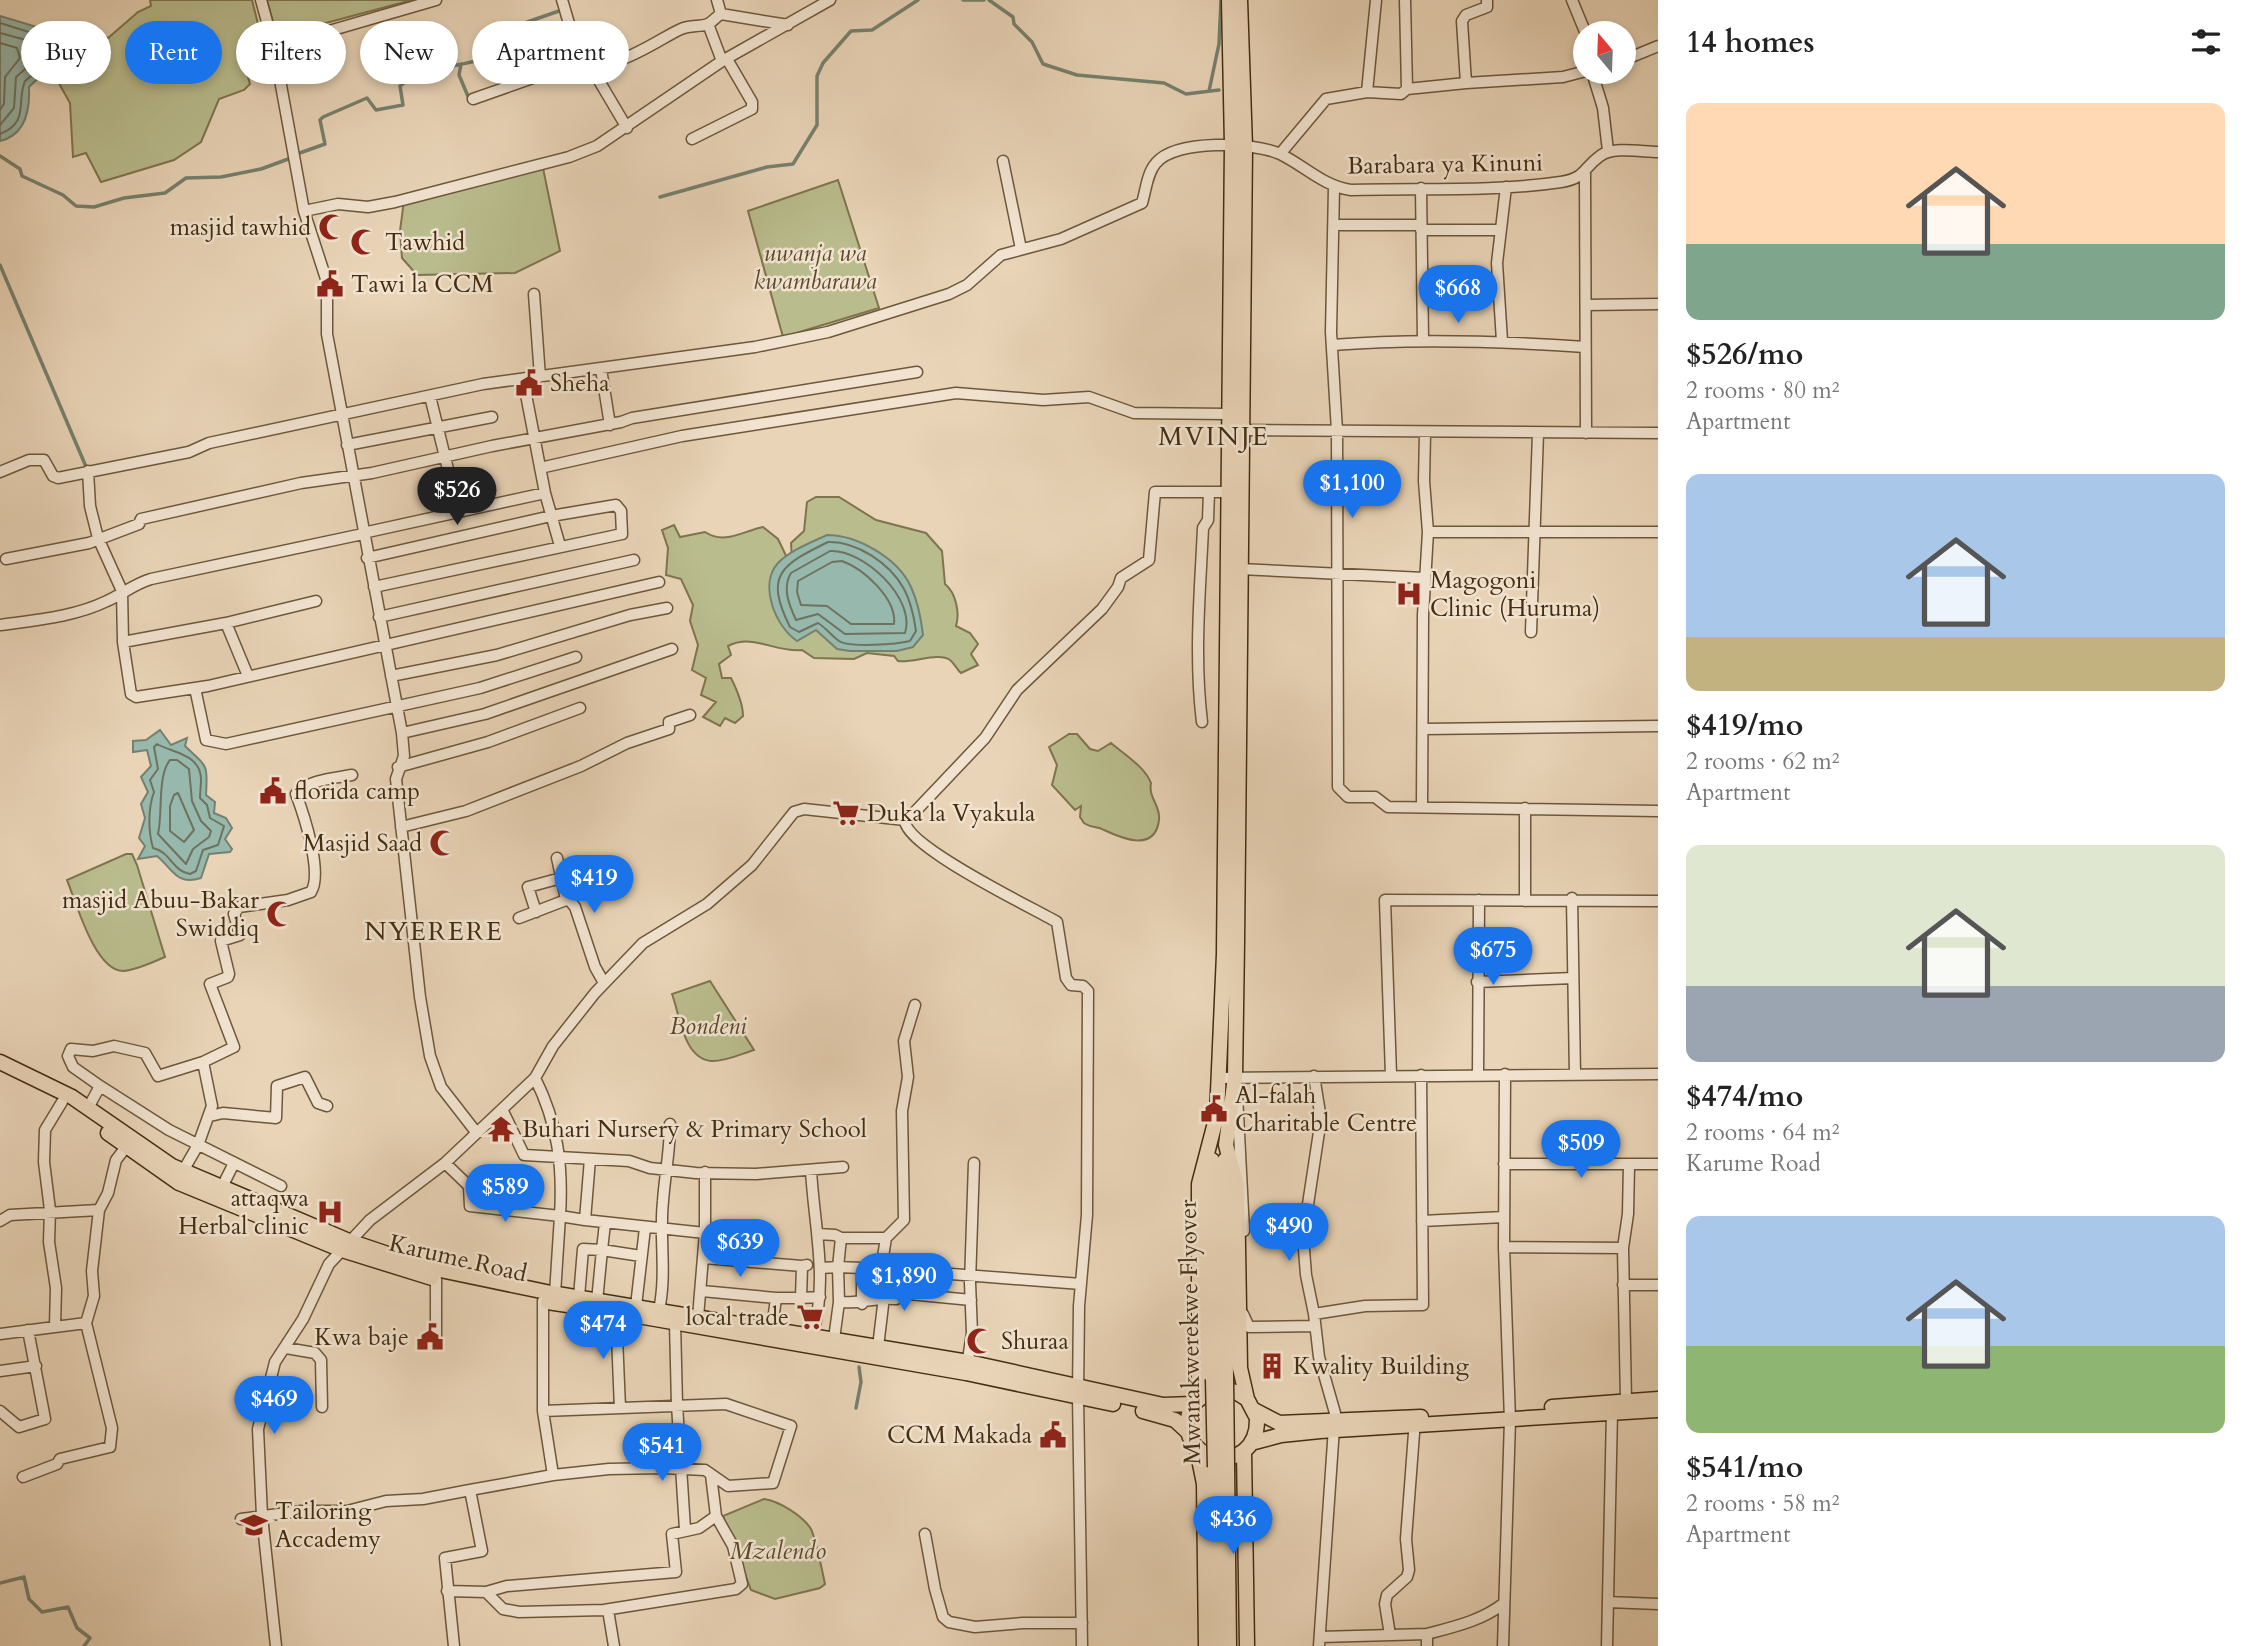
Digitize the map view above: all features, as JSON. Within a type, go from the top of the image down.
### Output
[{"type":"main road","points":[[1229,0],[1239,146],[1228,414],[1235,430],[1228,492],[1225,886],[1219,1144],[1237,1186],[1240,1368],[1257,1427],[1248,1447],[1247,1646]]},
{"type":"main road","points":[[1196,1401],[1199,1184],[1219,1144],[1235,1077],[1239,569],[1235,430],[1240,0]]},
{"type":"main road","points":[[0,1062],[72,1097],[183,1171],[346,1246],[549,1298],[579,1297],[636,1306],[771,1334],[812,1336],[878,1347],[967,1367]]},
{"type":"main road","name":"Karume Road","points":[[0,1073],[62,1102],[179,1183],[436,1279],[675,1323],[771,1334],[967,1367],[1078,1391],[1159,1414],[1175,1420],[1188,1432]]},
{"type":"main road","name":"Mwanakwerekwe Flyover","points":[[1219,1144],[1221,1466],[1229,1646]]},
{"type":"main road","points":[[1206,1646],[1204,1484],[1197,1449],[1188,1432],[1189,1413],[1196,1401],[1210,1391],[1223,1389],[1236,1392],[1279,1423],[1335,1427]]},
{"type":"main road","points":[[1078,1391],[1163,1405],[1196,1401]]},
{"type":"main road","points":[[1509,1416],[1658,1399]]},
{"type":"main road","points":[[1197,1449],[1215,1458],[1235,1456],[1248,1447],[1281,1435],[1335,1427],[1658,1410]]},
{"type":"main road","name":"Mwanakwerekwe Flyover","points":[[1217,1646],[1221,1466]]},
{"type":"street","points":[[261,0],[267,21]]},
{"type":"street","points":[[346,26],[436,0]]},
{"type":"street","points":[[562,0],[570,21]]},
{"type":"street","points":[[717,0],[721,14]]},
{"type":"street","points":[[304,211],[338,204],[368,207],[569,157],[597,146],[725,60],[830,0]]},
{"type":"street","points":[[1367,92],[1377,0]]},
{"type":"street","points":[[1405,0],[1407,89]]},
{"type":"street","points":[[1466,83],[1462,21],[1466,15],[1487,7],[1487,0]]},
{"type":"street","points":[[1572,0],[1581,21]]},
{"type":"street","points":[[629,57],[679,30],[708,24],[721,14],[788,25]]},
{"type":"street","points":[[692,139],[752,108],[752,102],[725,60],[708,24]]},
{"type":"street","points":[[1636,55],[1658,46]]},
{"type":"street","points":[[1280,154],[1326,99],[1367,92],[1401,94],[1407,89],[1573,74]]},
{"type":"street","points":[[280,84],[304,211],[314,250],[325,276],[327,334],[401,733],[404,755],[398,767],[401,827],[420,997],[430,1056],[441,1087],[477,1132]]},
{"type":"street","points":[[473,99],[518,84]]},
{"type":"street","points":[[601,84],[627,128]]},
{"type":"street","points":[[1596,84],[1603,108],[1608,151]]},
{"type":"street","name":"Barabara ya Kinuni","points":[[1021,249],[1061,239],[1142,203],[1149,175],[1156,162],[1164,156],[1197,146],[1239,146],[1280,154],[1334,188],[1352,190],[1506,187],[1559,182],[1585,174]]},
{"type":"street","points":[[1586,433],[1585,174],[1599,156],[1608,151],[1658,152]]},
{"type":"street","points":[[0,471],[36,459],[44,460],[55,479],[189,452],[209,443],[430,396],[626,363],[755,347],[873,319],[949,294],[967,285],[1001,255],[1021,249],[1003,161]]},
{"type":"street","points":[[1502,341],[1497,263],[1506,187]]},
{"type":"street","points":[[1334,188],[1332,345],[1337,431],[1338,788],[1348,797],[1375,797],[1388,807],[1658,811]]},
{"type":"street","points":[[1421,188],[1423,340]]},
{"type":"street","points":[[1334,225],[1501,230]]},
{"type":"street","points":[[534,293],[540,377]]},
{"type":"street","points":[[1586,306],[1658,304]]},
{"type":"street","points":[[1332,345],[1380,340],[1423,340],[1585,346]]},
{"type":"street","points":[[601,369],[610,425]]},
{"type":"street","points":[[6,559],[93,541],[139,524],[141,519],[301,483],[352,476],[610,425],[632,418],[917,372]]},
{"type":"street","points":[[523,379],[545,493],[559,534],[560,546]]},
{"type":"street","points":[[540,468],[682,436],[956,393],[1043,400],[1088,397],[1134,413],[1228,414]]},
{"type":"street","points":[[430,396],[458,510]]},
{"type":"street","points":[[347,444],[492,417]]},
{"type":"street","points":[[1235,430],[1425,434],[1658,433]]},
{"type":"street","points":[[1531,632],[1532,531],[1538,433]]},
{"type":"street","points":[[1422,806],[1424,578],[1428,532],[1424,481],[1425,434]]},
{"type":"street","points":[[85,472],[93,541],[122,591],[123,642],[133,696],[195,688],[659,582]]},
{"type":"street","points":[[905,820],[985,738],[1017,690],[1102,609],[1118,587],[1121,578],[1147,562],[1153,494],[1158,491],[1228,492]]},
{"type":"street","points":[[1202,722],[1196,673],[1196,633],[1203,528],[1208,520],[1209,492]]},
{"type":"street","points":[[0,625],[61,617],[108,601],[122,591],[174,573],[545,493]]},
{"type":"street","points":[[367,558],[551,516],[616,505],[621,511],[622,534],[374,587]]},
{"type":"street","points":[[1428,532],[1532,531],[1594,534],[1658,531]]},
{"type":"street","points":[[379,617],[634,560]]},
{"type":"street","points":[[1239,569],[1424,578]]},
{"type":"street","points":[[123,642],[226,623],[316,601]]},
{"type":"street","points":[[391,677],[497,655],[630,615],[667,608]]},
{"type":"street","points":[[226,623],[248,676]]},
{"type":"street","points":[[401,733],[485,714],[672,649]]},
{"type":"street","points":[[195,688],[206,740],[226,744],[396,704],[480,688],[576,657]]},
{"type":"street","points":[[398,767],[488,742],[580,708]]},
{"type":"street","points":[[401,827],[466,811],[581,766],[627,743],[668,729],[669,722],[690,715]]},
{"type":"street","points":[[1424,729],[1658,726]]},
{"type":"street","points":[[281,1186],[169,1130],[73,1067],[68,1056],[71,1049],[93,1051],[114,1046],[145,1053],[158,1076],[204,1062],[234,1047],[210,984],[228,977],[221,941],[240,935],[236,910],[288,900],[314,888],[310,842],[297,791],[320,781],[352,775]]},
{"type":"street","points":[[1525,808],[1525,901]]},
{"type":"street","points":[[276,1646],[262,1516],[258,1429],[275,1362],[286,1348],[329,1264],[370,1220],[445,1163],[535,1078],[553,1046],[604,984],[643,943],[707,904],[752,865],[794,812],[804,809],[905,820]]},
{"type":"street","points":[[905,820],[912,835],[943,861],[969,872],[1057,922],[1066,978],[1071,985],[1087,989],[1087,1215],[1081,1284],[1078,1391],[1082,1646]]},
{"type":"street","points":[[557,858],[566,900],[575,907],[595,967],[604,984]]},
{"type":"street","points":[[536,912],[528,887],[561,878]]},
{"type":"street","points":[[1572,898],[1575,1075]]},
{"type":"street","points":[[1391,1075],[1385,900],[1525,901],[1572,898],[1658,901]]},
{"type":"street","points":[[519,918],[566,900]]},
{"type":"street","points":[[1478,1075],[1479,900]]},
{"type":"street","points":[[1477,982],[1573,978]]},
{"type":"street","points":[[878,1347],[883,1297],[881,1269],[886,1238],[904,1220],[902,1111],[908,1077],[904,1041],[915,1005]]},
{"type":"street","points":[[183,1171],[198,1145],[212,1106],[204,1062]]},
{"type":"street","points":[[1503,1646],[1509,1416],[1504,1247],[1506,1074]]},
{"type":"street","points":[[1219,1078],[1658,1074]]},
{"type":"street","points":[[1314,1314],[1364,1306],[1423,1305],[1421,1075]]},
{"type":"street","points":[[1314,1076],[1321,1119],[1303,1237],[1319,1357],[1335,1427],[1320,1642],[1427,1634],[1463,1625],[1492,1613],[1503,1604]]},
{"type":"street","points":[[210,1116],[223,1113],[276,1118],[277,1086],[304,1077],[318,1103],[327,1106]]},
{"type":"street","points":[[1235,1077],[1245,1204],[1243,1318],[1249,1327],[1315,1326]]},
{"type":"street","points":[[535,1078],[555,1124],[561,1157],[560,1216],[549,1298],[543,1411],[553,1475]]},
{"type":"street","points":[[88,1108],[100,1086]]},
{"type":"street","points":[[55,1326],[56,1288],[49,1242],[50,1210],[44,1178],[45,1130],[62,1102]]},
{"type":"street","points":[[502,1109],[524,1155],[629,1161],[668,1170],[756,1174],[843,1167]]},
{"type":"street","points":[[659,1310],[663,1291],[663,1202],[668,1170],[670,1124]]},
{"type":"street","points":[[23,1477],[57,1464],[60,1459],[113,1445],[113,1427],[86,1323],[93,1303],[92,1270],[99,1210],[108,1193],[116,1160],[126,1147]]},
{"type":"street","points":[[585,1220],[590,1159]]},
{"type":"street","points":[[221,1189],[234,1163]]},
{"type":"street","points":[[445,1163],[469,1186],[470,1206],[705,1233]]},
{"type":"street","points":[[967,1367],[972,1333],[974,1163]]},
{"type":"street","points":[[1504,1164],[1658,1164]]},
{"type":"street","points":[[1626,1401],[1623,1248],[1628,1214],[1629,1165]]},
{"type":"street","points":[[811,1170],[820,1266],[820,1310],[812,1336]]},
{"type":"street","points":[[698,1317],[704,1258],[705,1172]]},
{"type":"street","points":[[0,1222],[10,1215],[50,1210],[99,1210]]},
{"type":"street","points":[[1422,1221],[1504,1217]]},
{"type":"street","points":[[597,1301],[605,1223]]},
{"type":"street","points":[[636,1306],[645,1228]]},
{"type":"street","points":[[818,1234],[841,1238],[886,1238]]},
{"type":"street","points":[[834,1339],[839,1302],[841,1238]]},
{"type":"street","points":[[1504,1247],[1623,1248]]},
{"type":"street","points":[[579,1297],[583,1249],[641,1255]]},
{"type":"street","points":[[704,1258],[1081,1284]]},
{"type":"street","points":[[801,1298],[802,1266]]},
{"type":"street","points":[[862,1268],[862,1304]]},
{"type":"street","points":[[839,1302],[862,1304],[883,1297],[896,1299],[899,1293],[900,1270]]},
{"type":"street","points":[[436,1279],[436,1338]]},
{"type":"street","points":[[1623,1285],[1658,1285]]},
{"type":"street","points":[[702,1291],[776,1298],[820,1297]]},
{"type":"street","points":[[899,1293],[971,1300]]},
{"type":"street","points":[[771,1334],[776,1298]]},
{"type":"street","points":[[617,1313],[620,1408]]},
{"type":"street","points":[[0,1334],[86,1323]]},
{"type":"street","points":[[675,1323],[685,1530]]},
{"type":"street","points":[[0,1411],[19,1427],[46,1419],[28,1330]]},
{"type":"street","points":[[286,1348],[315,1353],[321,1360],[322,1407]]},
{"type":"street","points":[[0,1371],[36,1366]]},
{"type":"street","points":[[241,1519],[301,1511],[347,1511],[386,1501],[423,1499],[553,1475],[609,1469],[705,1470],[728,1486],[771,1485],[791,1426],[726,1404],[543,1411]]},
{"type":"street","points":[[1608,1646],[1612,1412]]},
{"type":"street","points":[[1390,1635],[1385,1604],[1387,1595],[1407,1577],[1409,1570],[1406,1539],[1415,1422]]},
{"type":"street","points":[[486,1592],[494,1603],[510,1612],[608,1610],[740,1588],[742,1584],[733,1546],[716,1516],[711,1475]]},
{"type":"street","points":[[454,1646],[445,1558],[482,1551],[470,1490]]},
{"type":"street","points":[[447,1591],[486,1592],[508,1586],[676,1572],[670,1537],[675,1532],[699,1528],[716,1516]]},
{"type":"street","points":[[925,1534],[935,1589],[943,1617],[949,1622],[975,1627],[1023,1623],[1082,1623]]},
{"type":"street","points":[[1608,1602],[1658,1604]]},
{"type":"street","points":[[608,1610],[614,1646]]},
{"type":"street","points":[[1427,1634],[1427,1646]]},
{"type":"green space","points":[[150,0],[252,0],[257,21],[236,21],[236,84],[250,84],[244,90],[219,99],[201,142],[174,160],[101,182],[86,153],[73,157],[70,103],[59,84],[111,84],[111,35],[125,23],[125,84],[222,84],[222,21],[128,21],[151,6]]},
{"type":"green space","points":[[267,0],[412,0],[333,21],[273,21]]},
{"type":"green space","points":[[543,168],[560,251],[515,273],[417,275],[402,258],[400,231],[404,200]]},
{"type":"green space","name":"uwanja wa kwambarawa","points":[[838,180],[879,308],[783,337],[748,211]]},
{"type":"green space","points":[[816,497],[839,497],[876,520],[926,533],[942,551],[945,584],[956,604],[956,626],[970,633],[978,644],[971,654],[978,665],[961,673],[952,662],[939,657],[898,661],[894,656],[867,653],[854,659],[814,658],[802,650],[783,649],[756,642],[737,643],[728,646],[731,655],[719,664],[722,678],[731,678],[741,701],[743,716],[735,723],[725,718],[720,726],[703,717],[716,702],[701,695],[706,678],[692,670],[698,645],[690,621],[693,605],[681,579],[666,575],[668,548],[662,530],[674,525],[680,537],[705,532],[712,536],[727,537],[763,527],[778,539],[789,562],[792,560],[791,543],[804,531],[807,502]]},
{"type":"green space","points":[[1069,734],[1077,734],[1090,749],[1098,751],[1111,743],[1134,761],[1148,777],[1159,815],[1156,830],[1151,837],[1144,840],[1128,839],[1087,825],[1080,817],[1081,806],[1075,810],[1052,785],[1057,765],[1049,747]]},
{"type":"green space","points":[[126,854],[132,854],[137,865],[165,957],[123,971],[113,968],[95,948],[67,880]]},
{"type":"green space","name":"Bondeni","points":[[710,981],[754,1050],[711,1061],[702,1058],[688,1044],[672,994]]},
{"type":"green space","name":"Mzalendo","points":[[764,1499],[790,1510],[811,1529],[825,1584],[820,1588],[775,1599],[751,1590],[723,1516]]},
{"type":"water","points":[[0,16],[21,22],[21,84],[32,84],[29,87],[25,120],[16,133],[0,141]]},
{"type":"water","points":[[827,535],[851,539],[875,550],[905,576],[916,598],[923,635],[913,647],[897,651],[837,649],[816,630],[797,641],[782,626],[772,605],[772,572],[788,555]]},
{"type":"water","points":[[160,730],[171,745],[187,738],[185,746],[198,758],[206,771],[206,795],[215,802],[214,813],[226,818],[232,828],[225,839],[232,849],[230,852],[209,854],[201,878],[193,880],[180,878],[157,856],[138,859],[145,846],[139,838],[145,818],[141,804],[148,792],[141,777],[151,766],[147,750],[133,752],[133,741],[146,740]]},
{"type":"waterway","points":[[660,197],[767,167],[793,164],[817,125],[817,76],[823,63],[851,31],[872,30],[918,0]]},
{"type":"waterway","points":[[963,0],[984,0]]},
{"type":"waterway","points":[[989,0],[1013,17],[1014,24],[1032,42],[1043,64],[1077,75],[1164,83],[1186,94],[1219,90]]},
{"type":"waterway","points":[[1209,91],[1219,44],[1221,0]]},
{"type":"waterway","points":[[297,154],[325,144],[320,120],[323,117],[367,98],[376,110],[403,105],[400,86],[412,78],[499,52],[512,44],[510,28],[559,11]]},
{"type":"waterway","points":[[461,64],[459,75],[470,101]]},
{"type":"waterway","points":[[0,156],[20,169],[22,176],[63,195],[76,206],[94,207],[124,198],[165,193],[186,178],[221,177],[261,169],[291,158]]},
{"type":"waterway","points":[[0,265],[87,469]]},
{"type":"waterway","points":[[856,1408],[861,1382],[859,1367]]},
{"type":"waterway","points":[[0,1583],[24,1577],[29,1599],[42,1612],[68,1607],[77,1628],[90,1638],[84,1646]]},
{"type":"place","name":"masjid tawhid","points":[[332,227]]},
{"type":"place","name":"Tawhid","points":[[364,242]]},
{"type":"place","name":"Tawi la CCM","points":[[330,284]]},
{"type":"place","name":"Sheha","points":[[529,383]]},
{"type":"place","name":"Magogoni Clinic (Huruma)","points":[[1409,594]]},
{"type":"place","name":"florida camp","points":[[273,791]]},
{"type":"place","name":"Duka la Vyakula","points":[[846,813]]},
{"type":"place","name":"Masjid Saad","points":[[443,843]]},
{"type":"place","name":"masjid Abuu-Bakar Swiddiq","points":[[280,914]]},
{"type":"place","name":"Al-falah Charitable Centre","points":[[1214,1109]]},
{"type":"place","name":"Buhari Nursery & Primary School","points":[[501,1129]]},
{"type":"place","name":"attaqwa Herbal clinic","points":[[330,1212]]},
{"type":"place","name":"local trade","points":[[810,1317]]},
{"type":"place","name":"Kwa baje","points":[[430,1337]]},
{"type":"place","name":"Shuraa","points":[[980,1341]]},
{"type":"place","name":"Kwality Building","points":[[1272,1366]]},
{"type":"place","name":"CCM Makada","points":[[1053,1435]]},
{"type":"place","name":"Tailoring Accademy","points":[[254,1525]]},
{"type":"district","name":"MVINJE","points":[[1214,436]]},
{"type":"district","name":"NYERERE","points":[[434,931]]}]
